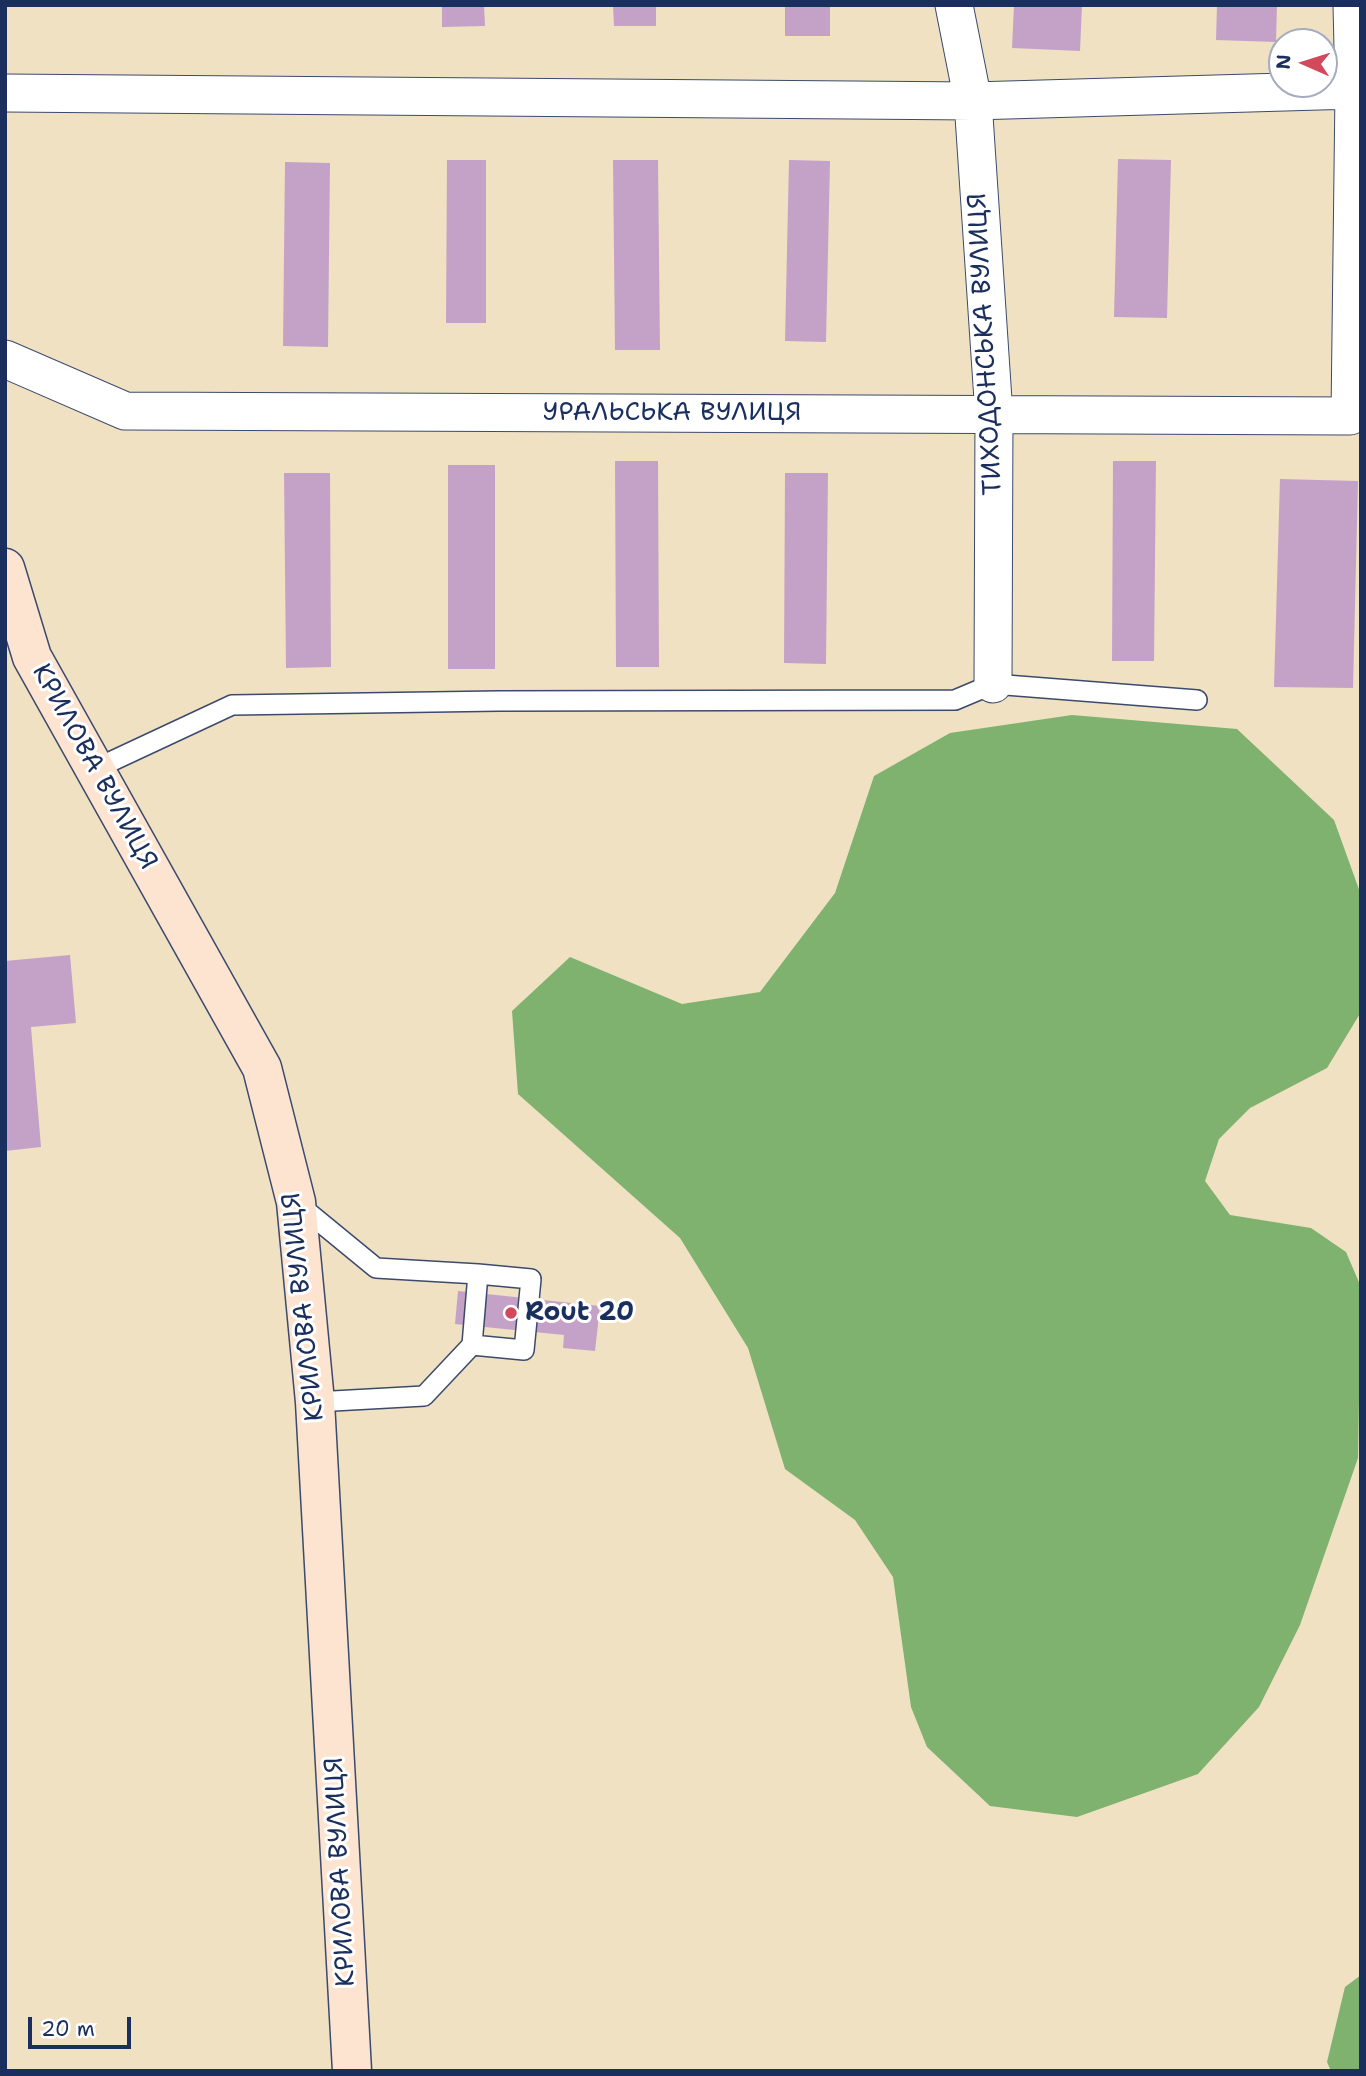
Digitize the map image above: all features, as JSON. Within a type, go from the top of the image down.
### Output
[{"type":"main road","name":"КРИЛОВА ВУЛИЦЯ","points":[[5,568],[32,657],[262,1068],[296,1202],[314,1402],[352,2071]]},
{"type":"street","name":"ТИХОДОНСЬКА ВУЛИЦЯ","points":[[954,5],[972,102],[994,415],[993,684]]},
{"type":"street","points":[[5,93],[972,102],[1354,90],[1352,5]]},
{"type":"street","name":"УРАЛЬСЬКА ВУЛИЦЯ","points":[[5,359],[125,411],[1350,416],[1354,90]]},
{"type":"lane","points":[[95,769],[232,705],[499,701],[956,700],[993,684],[1197,700]]},
{"type":"lane","points":[[296,1202],[376,1268],[531,1279],[524,1350],[472,1345]]},
{"type":"lane","points":[[314,1402],[424,1396],[472,1345],[478,1274]]},
{"type":"green space","points":[[1072,715],[1237,729],[1334,820],[1361,895],[1361,1012],[1327,1068],[1250,1108],[1219,1139],[1205,1181],[1230,1215],[1311,1228],[1346,1252],[1361,1287],[1358,1458],[1300,1625],[1259,1707],[1198,1774],[1077,1817],[990,1806],[927,1747],[911,1707],[893,1577],[855,1520],[785,1469],[748,1348],[680,1238],[518,1094],[512,1011],[570,957],[682,1004],[760,992],[835,893],[874,776],[950,733]]},
{"type":"green space","points":[[1361,1975],[1361,2071],[1331,2071],[1327,2062],[1345,1987]]},
{"type":"building","points":[[442,5],[484,5],[485,26],[442,27]]},
{"type":"building","points":[[613,5],[656,5],[656,26],[614,26]]},
{"type":"building","points":[[785,5],[830,5],[830,36],[785,36]]},
{"type":"building","points":[[1014,5],[1082,5],[1080,51],[1012,48]]},
{"type":"building","points":[[1217,5],[1277,5],[1276,28],[1268,28],[1268,42],[1216,40]]},
{"type":"building","points":[[1118,159],[1171,160],[1167,318],[1114,317]]},
{"type":"building","points":[[447,160],[486,160],[486,323],[446,323]]},
{"type":"building","points":[[613,160],[658,160],[660,350],[615,350]]},
{"type":"building","points":[[789,160],[830,161],[826,342],[785,341]]},
{"type":"building","points":[[285,162],[330,163],[328,347],[283,346]]},
{"type":"building","points":[[615,461],[658,461],[659,667],[616,667]]},
{"type":"building","points":[[1113,461],[1156,461],[1154,661],[1112,661]]},
{"type":"building","points":[[448,465],[495,465],[495,669],[448,669]]},
{"type":"building","points":[[284,473],[330,473],[331,667],[286,668]]},
{"type":"building","points":[[785,473],[828,473],[826,664],[784,663]]},
{"type":"building","points":[[1280,479],[1358,481],[1353,688],[1274,687]]},
{"type":"building","points":[[70,955],[76,1023],[31,1027],[41,1147],[5,1151],[5,961]]},
{"type":"building","name":"Rout 20","points":[[458,1291],[600,1306],[595,1351],[563,1348],[564,1335],[455,1324]]},
{"type":"place","name":"Rout 20","points":[[511,1313]]}]
